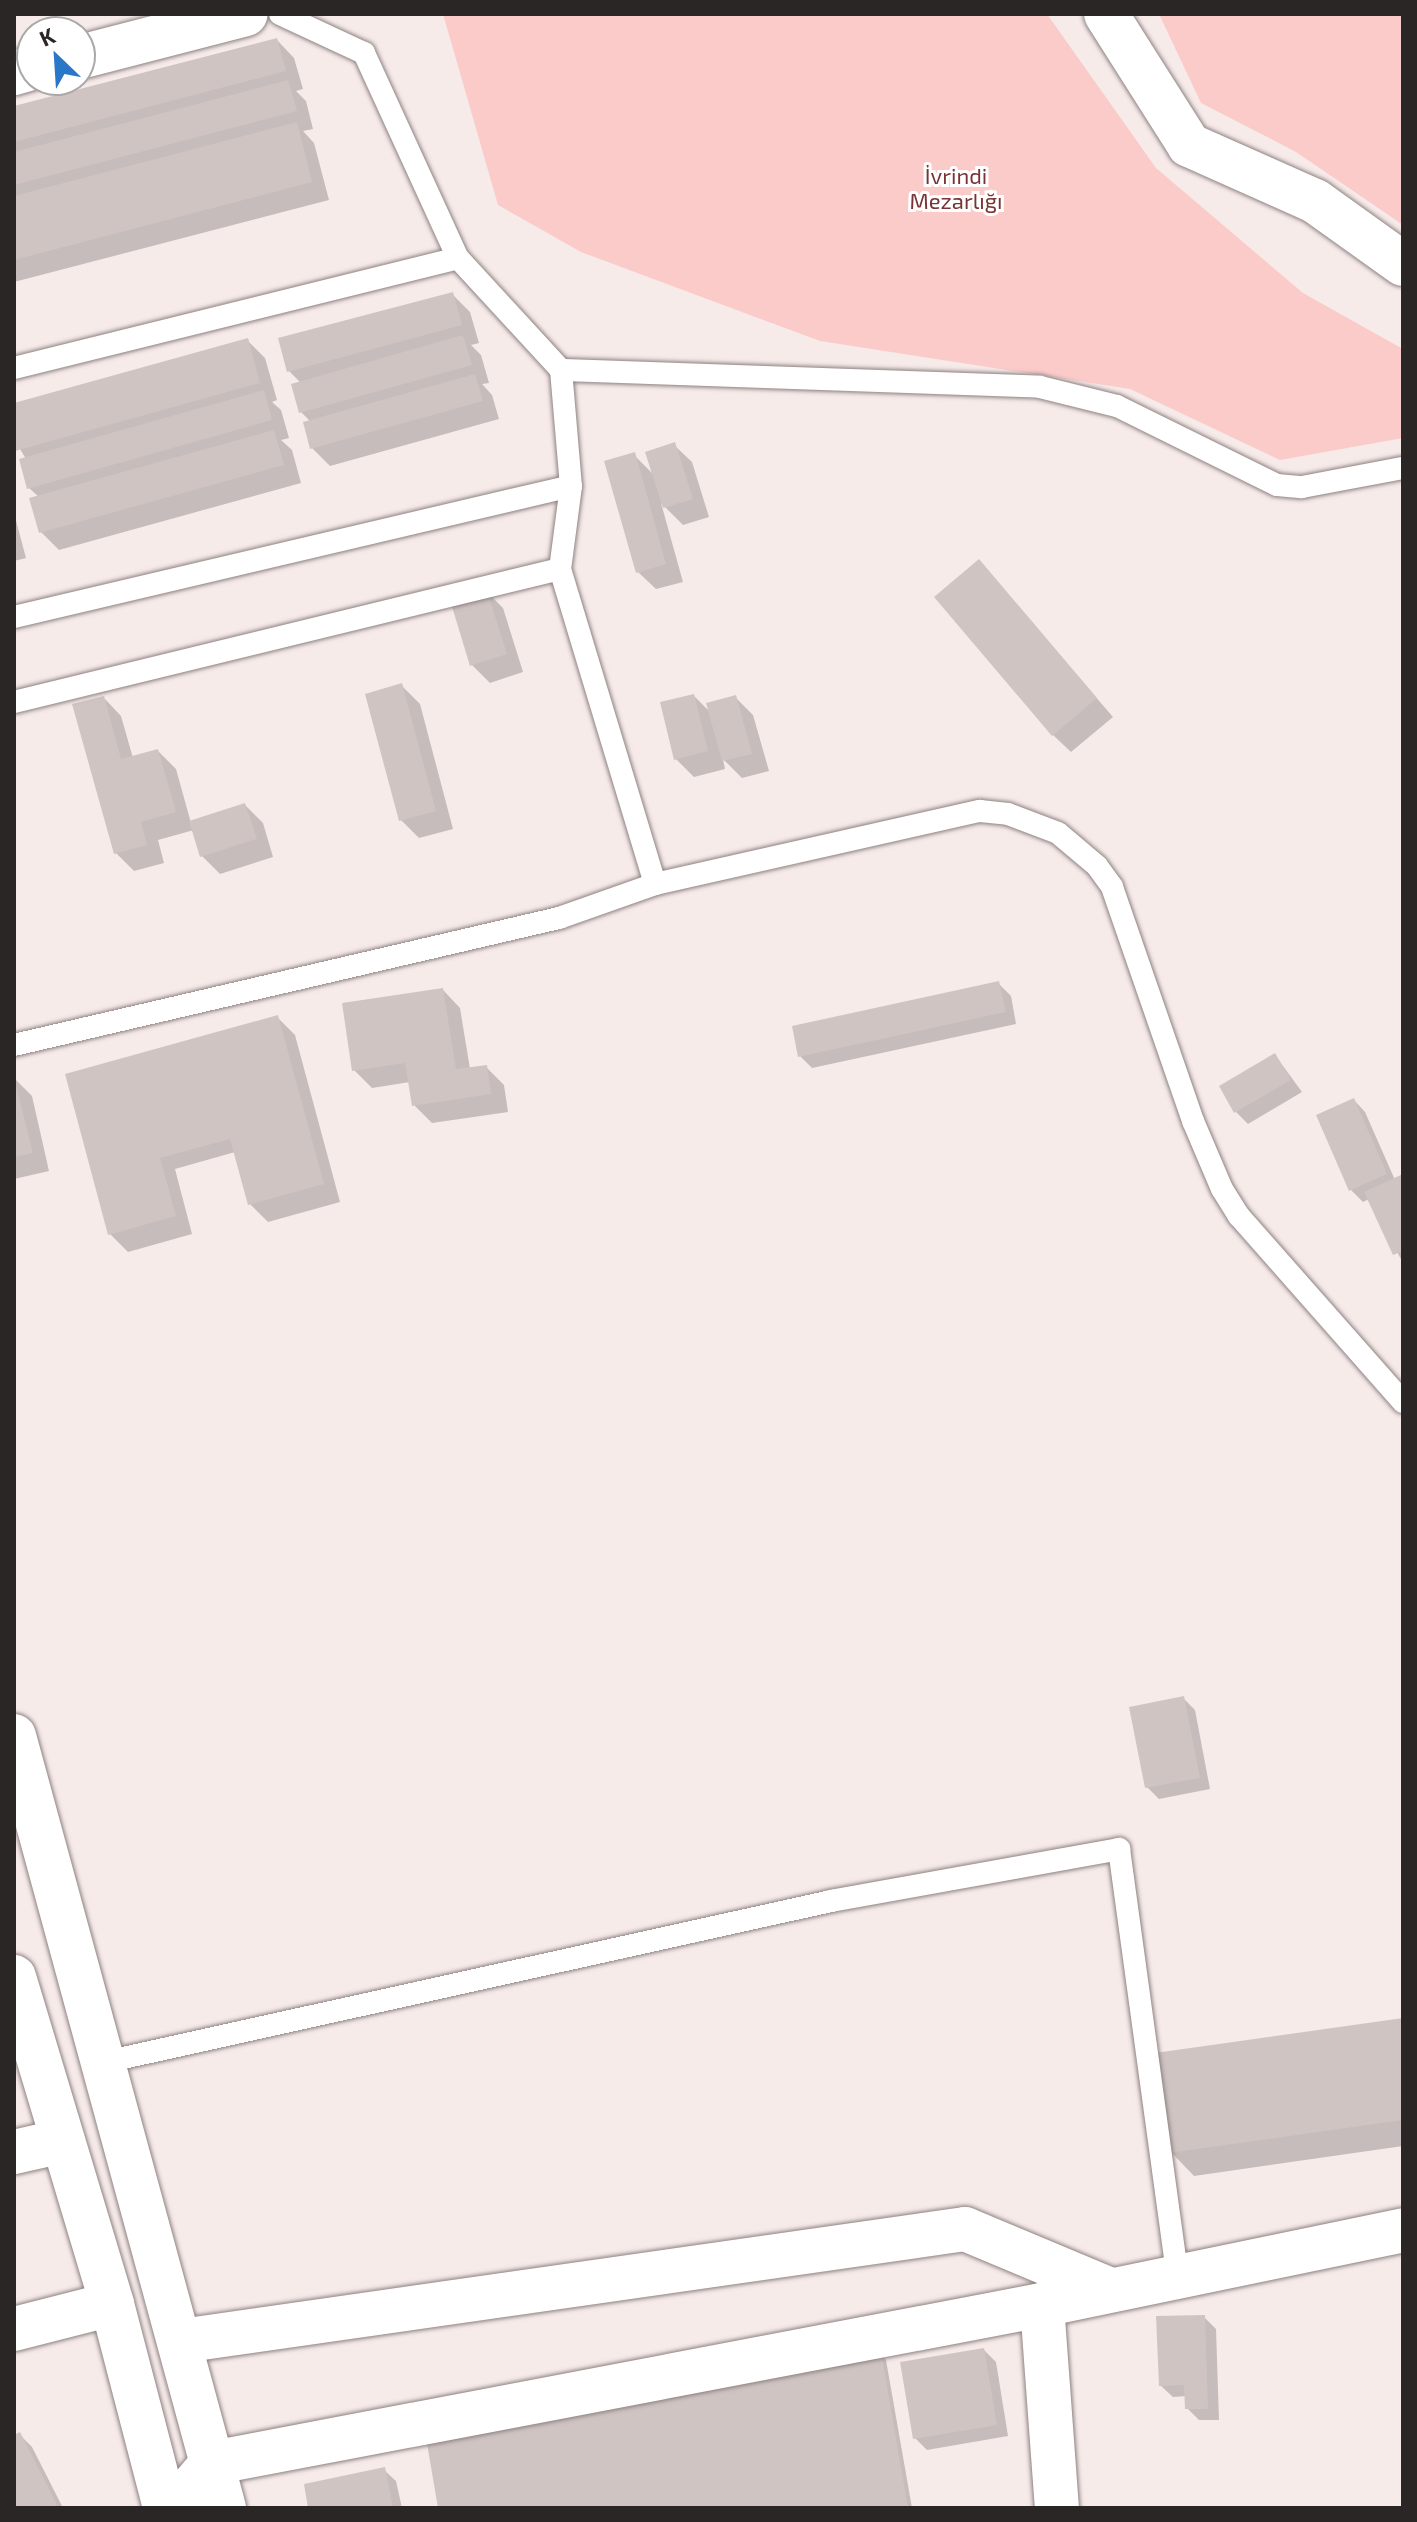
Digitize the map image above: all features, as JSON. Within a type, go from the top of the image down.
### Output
[{"type":"street","points":[[96,53],[246,14]]},
{"type":"street","points":[[1106,14],[1189,145],[1315,201],[1403,264]]},
{"type":"street","points":[[14,1736],[28,1841],[105,2062],[224,2508]]},
{"type":"street","points":[[14,1977],[112,2304],[165,2508]]},
{"type":"street","points":[[14,2152],[63,2141]]},
{"type":"street","points":[[181,2341],[965,2229],[1111,2290]]},
{"type":"street","points":[[174,2508],[212,2463],[1042,2305],[1403,2230]]},
{"type":"street","points":[[14,2329],[112,2304]]},
{"type":"street","points":[[1042,2305],[1057,2508]]},
{"type":"lane","points":[[280,14],[364,53],[458,258],[561,370],[571,486],[560,569],[655,884]]},
{"type":"lane","points":[[14,368],[458,258]]},
{"type":"lane","points":[[561,370],[1040,387],[1117,406],[1277,485],[1302,487],[1403,468]]},
{"type":"lane","points":[[14,617],[571,486]]},
{"type":"lane","points":[[14,702],[560,569]]},
{"type":"lane","points":[[14,1045],[559,918],[655,884],[980,811],[1034,821],[1058,833],[1088,857],[1112,887],[1203,1148],[1239,1216],[1403,1402]]},
{"type":"lane","points":[[105,2062],[831,1901],[1119,1849],[1177,2275]]},
{"type":"green space","name":"İvrindi Mezarlığı","points":[[443,14],[1047,14],[1156,168],[1303,293],[1403,349],[1403,438],[1280,460],[1130,389],[820,341],[581,252],[498,205]]},
{"type":"green space","points":[[1159,14],[1403,14],[1403,225],[1296,152],[1201,103]]},
{"type":"building","points":[[277,38],[286,71],[14,142],[14,106],[53,96],[96,96],[96,85]]},
{"type":"building","points":[[288,80],[297,111],[14,185],[14,152]]},
{"type":"building","points":[[297,122],[312,182],[14,260],[14,196]]},
{"type":"building","points":[[453,292],[462,325],[287,372],[278,338]]},
{"type":"building","points":[[463,335],[472,365],[299,413],[291,384]]},
{"type":"building","points":[[248,338],[260,383],[15,451],[14,403]]},
{"type":"building","points":[[475,374],[483,401],[310,449],[303,422]]},
{"type":"building","points":[[264,390],[272,420],[27,489],[19,459]]},
{"type":"building","points":[[274,430],[284,465],[39,533],[29,498]]},
{"type":"building","points":[[675,442],[693,499],[663,508],[645,452]]},
{"type":"building","points":[[635,452],[666,564],[636,573],[604,461]]},
{"type":"building","points":[[979,559],[1097,698],[1052,736],[934,597]]},
{"type":"building","points":[[486,588],[507,654],[470,666],[450,600]]},
{"type":"building","points":[[402,683],[436,811],[399,821],[365,694]]},
{"type":"building","points":[[694,694],[708,751],[674,760],[660,702]]},
{"type":"building","points":[[736,695],[752,754],[722,761],[706,703]]},
{"type":"building","points":[[104,696],[121,759],[158,749],[176,812],[141,822],[147,845],[114,854],[72,704]]},
{"type":"building","points":[[245,803],[257,839],[200,857],[189,821]]},
{"type":"building","points":[[999,981],[1006,1012],[798,1057],[792,1026]]},
{"type":"building","points":[[443,988],[456,1069],[487,1065],[491,1094],[412,1106],[405,1063],[352,1071],[342,1003]]},
{"type":"building","points":[[278,1015],[324,1184],[248,1205],[230,1139],[160,1158],[176,1216],[108,1235],[65,1074]]},
{"type":"building","points":[[1275,1053],[1291,1080],[1234,1113],[1219,1086]]},
{"type":"building","points":[[14,1078],[33,1153],[14,1157]]},
{"type":"building","points":[[1354,1098],[1387,1174],[1349,1191],[1316,1115]]},
{"type":"building","points":[[1403,1174],[1403,1251],[1393,1255],[1364,1192]]},
{"type":"building","points":[[1184,1696],[1200,1778],[1145,1788],[1129,1707]]},
{"type":"building","points":[[1403,2018],[1403,2120],[1169,2153],[1155,2053]]},
{"type":"building","points":[[1205,2315],[1208,2409],[1185,2409],[1184,2385],[1159,2386],[1156,2316]]},
{"type":"building","points":[[984,2348],[997,2425],[913,2439],[900,2362]]},
{"type":"building","points":[[881,2352],[908,2508],[438,2508],[425,2432]]},
{"type":"building","points":[[20,2432],[57,2505],[51,2508],[14,2508],[14,2435]]},
{"type":"building","points":[[385,2467],[393,2508],[308,2508],[304,2484]]}]
